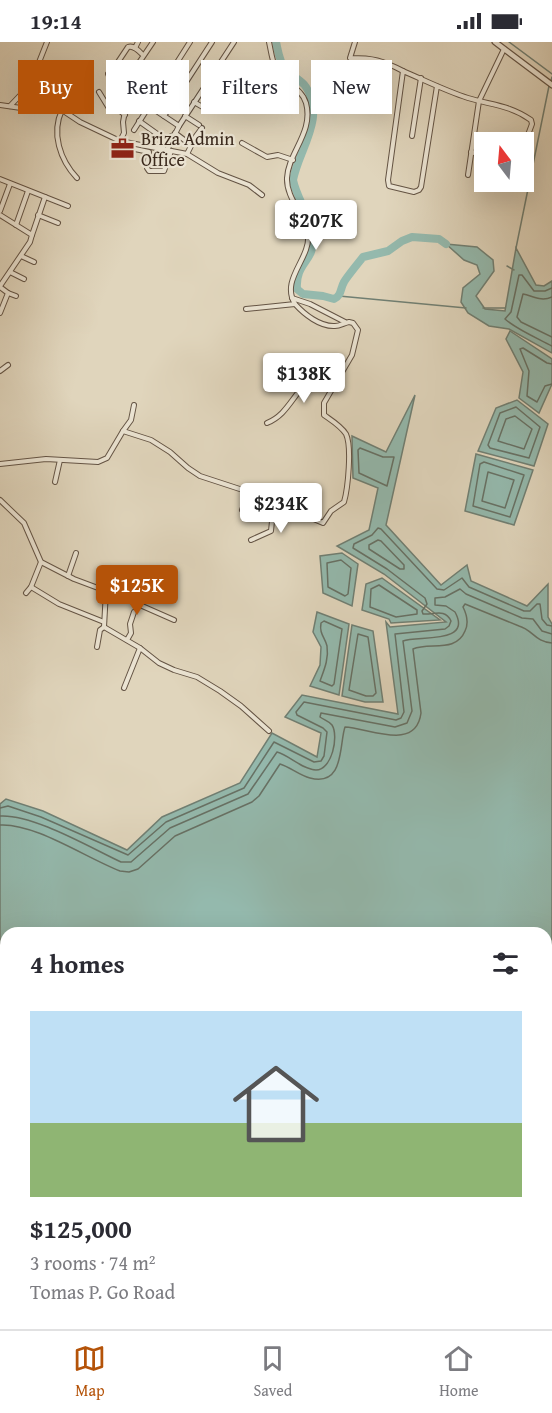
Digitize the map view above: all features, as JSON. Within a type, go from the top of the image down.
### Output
[{"type":"street","points":[[10,106],[30,86],[47,42]]},
{"type":"street","points":[[135,48],[138,42]]},
{"type":"street","points":[[140,60],[153,42]]},
{"type":"street","points":[[178,60],[190,42]]},
{"type":"street","points":[[164,116],[212,42]]},
{"type":"street","points":[[135,149],[148,150],[147,168],[149,171],[164,171],[171,136],[234,42]]},
{"type":"street","points":[[269,42],[277,70],[306,101],[307,122],[287,176],[287,186],[308,232],[308,241],[291,287],[291,298],[304,314],[328,326],[337,327],[345,322]]},
{"type":"street","points":[[355,42],[350,58],[374,58],[437,86],[479,101],[507,107],[531,120],[529,132]]},
{"type":"street","points":[[495,42],[552,85]]},
{"type":"street","points":[[118,60],[128,47],[135,48],[143,55]]},
{"type":"street","points":[[468,175],[479,101],[504,49]]},
{"type":"street","points":[[402,71],[388,180],[388,185],[391,187],[414,192],[421,187],[437,86]]},
{"type":"street","points":[[412,136],[421,78]]},
{"type":"street","points":[[99,92],[110,110],[120,111],[125,115],[124,134],[120,141]]},
{"type":"street","points":[[194,102],[201,106]]},
{"type":"street","points":[[0,105],[18,107]]},
{"type":"street","points":[[61,114],[57,122],[58,146],[77,178]]},
{"type":"street","points":[[69,114],[80,122],[120,141],[187,154],[218,173],[249,185],[262,195]]},
{"type":"street","points":[[134,130],[144,114]]},
{"type":"street","points":[[161,114],[179,126]]},
{"type":"street","points":[[185,116],[200,126],[187,154]]},
{"type":"street","points":[[139,121],[160,136]]},
{"type":"street","points":[[174,134],[187,142]]},
{"type":"street","points":[[242,142],[267,157],[278,155],[293,160]]},
{"type":"street","points":[[0,179],[68,206]]},
{"type":"street","points":[[10,184],[0,213],[32,235]]},
{"type":"street","points":[[16,225],[28,191]]},
{"type":"street","points":[[16,296],[0,287],[30,242],[45,197]]},
{"type":"street","points":[[38,215],[58,223]]},
{"type":"street","points":[[21,256],[34,262]]},
{"type":"street","points":[[10,272],[24,279]]},
{"type":"street","points":[[0,313],[8,293]]},
{"type":"street","points":[[123,431],[151,440],[200,476],[274,502],[323,523],[331,511],[344,502],[348,471],[346,435],[338,425],[324,415],[323,408],[352,355],[358,332],[352,323],[291,298]]},
{"type":"street","points":[[246,309],[295,304]]},
{"type":"street","points":[[0,371],[8,365]]},
{"type":"street","points":[[267,423],[284,412],[305,384],[328,373],[341,372]]},
{"type":"street","points":[[0,464],[32,459],[98,462],[104,460],[131,420],[134,405]]},
{"type":"street","points":[[55,482],[60,460]]},
{"type":"street","points":[[242,510],[249,493]]},
{"type":"street","points":[[0,500],[24,523],[41,562],[68,576],[174,620]]},
{"type":"street","points":[[251,540],[271,531],[274,502]]},
{"type":"street","points":[[68,576],[76,554]]},
{"type":"street","points":[[26,593],[31,587],[41,562]]},
{"type":"street","points":[[31,587],[59,604],[104,621]]},
{"type":"street","points":[[97,647],[100,630],[104,627],[107,593]]},
{"type":"street","points":[[127,640],[131,633],[130,624],[134,612]]},
{"type":"street","points":[[104,627],[140,648],[159,663],[197,677],[220,691],[269,731]]},
{"type":"street","points":[[124,688],[140,648]]},
{"type":"water","points":[[446,244],[477,247],[493,260],[494,271],[476,296],[485,309],[505,311],[516,248],[536,285],[544,286],[552,281],[552,353],[509,329],[489,326],[468,313],[461,302],[463,288],[480,274],[477,265],[464,260]]},
{"type":"water","points":[[510,331],[552,359],[552,384],[539,413],[519,398],[523,372],[506,339]]},
{"type":"water","points":[[415,395],[386,525],[441,585],[467,565],[471,581],[527,606],[548,584],[548,617],[552,624],[552,927],[0,927],[0,804],[6,799],[43,811],[127,850],[162,817],[240,783],[272,733],[317,757],[321,733],[285,717],[302,695],[398,714],[386,622],[390,627],[446,622],[384,574],[337,546],[369,530],[378,488],[353,478],[352,436],[386,452]]},
{"type":"water","points":[[517,400],[548,424],[534,466],[478,451],[496,408]]},
{"type":"water","points":[[476,454],[533,470],[514,525],[465,511]]},
{"type":"water","points":[[342,553],[358,564],[352,606],[323,593],[320,556]]},
{"type":"water","points":[[382,578],[440,620],[391,623],[389,619],[362,610],[366,584]]},
{"type":"water","points":[[317,612],[349,624],[339,695],[310,686],[320,665],[321,647],[313,632]]},
{"type":"water","points":[[352,625],[373,631],[383,702],[365,702],[342,696]]},
{"type":"waterway","points":[[276,42],[281,63],[306,87],[313,110],[309,134],[293,180],[313,234],[312,248],[301,268],[297,289],[303,294],[334,299],[363,257],[388,251],[412,237],[439,239],[446,244]]},
{"type":"waterway","points":[[509,42],[552,74]]},
{"type":"waterway","points":[[551,81],[552,77]]},
{"type":"waterway","points":[[516,248],[549,86]]},
{"type":"waterway","points":[[507,266],[514,270]]},
{"type":"waterway","points":[[339,296],[466,308]]},
{"type":"waterway","points":[[483,308],[505,308]]},
{"type":"place","name":"Briza Admin Office","points":[[123,149]]}]
